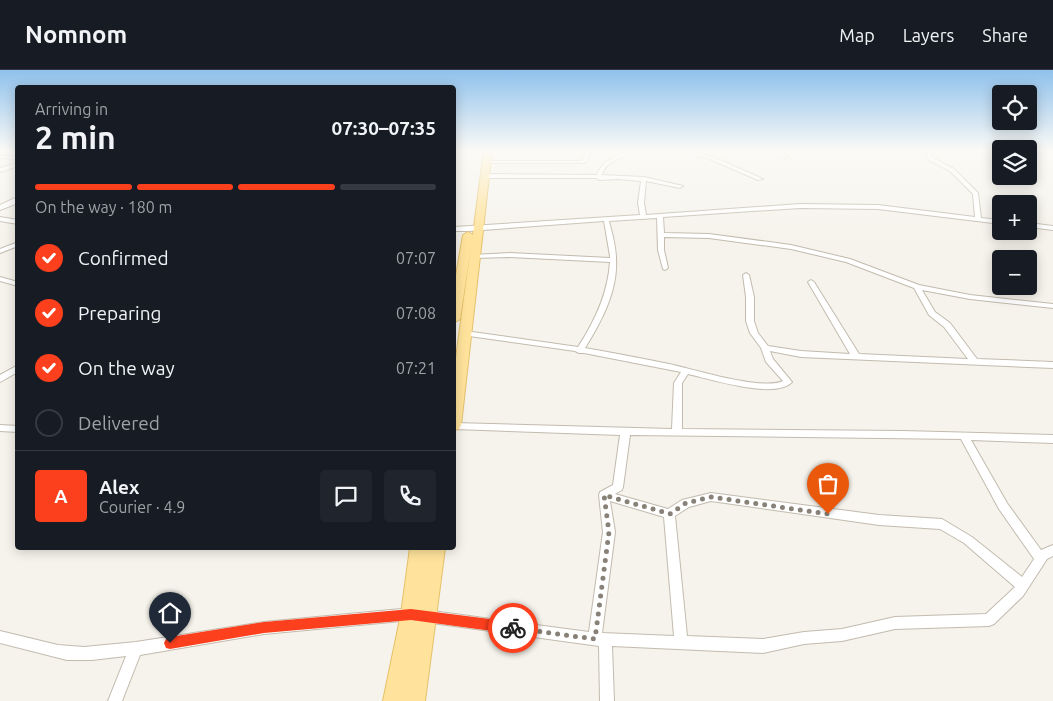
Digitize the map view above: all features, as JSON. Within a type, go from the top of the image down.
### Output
[{"type":"main road","points":[[456,409],[474,256],[473,228],[478,179]]},
{"type":"main road","points":[[456,309],[484,179]]},
{"type":"main road","points":[[414,701],[419,615],[418,550]]},
{"type":"main road","points":[[394,701],[435,550]]},
{"type":"street","points":[[643,216],[641,203],[644,179]]},
{"type":"street","points":[[646,179],[680,186]]},
{"type":"street","points":[[961,179],[976,194],[978,219]]},
{"type":"street","points":[[0,208],[15,201]]},
{"type":"street","points":[[456,229],[786,206],[893,208],[992,221]]},
{"type":"street","points":[[660,215],[660,235],[665,268]]},
{"type":"street","points":[[0,219],[15,222]]},
{"type":"street","points":[[579,350],[592,332],[603,306],[612,276],[614,260],[606,219]]},
{"type":"street","points":[[1037,226],[1053,228]]},
{"type":"street","points":[[660,235],[732,238],[810,251],[848,260],[917,287],[970,297],[1053,306]]},
{"type":"street","points":[[0,251],[15,245]]},
{"type":"street","points":[[474,256],[510,255],[614,260]]},
{"type":"street","points":[[465,333],[640,360],[752,386],[783,386],[789,384],[769,360],[765,348],[761,345],[750,321],[750,297],[746,275]]},
{"type":"street","points":[[0,279],[15,283]]},
{"type":"street","points":[[811,282],[856,356]]},
{"type":"street","points":[[917,287],[932,313],[946,325],[974,361]]},
{"type":"street","points":[[765,348],[802,354],[1053,365]]},
{"type":"street","points":[[2,377],[15,370]]},
{"type":"street","points":[[677,432],[678,383],[686,370]]},
{"type":"street","points":[[456,426],[625,432],[906,433],[965,437],[1053,439]]},
{"type":"street","points":[[0,428],[15,429]]},
{"type":"street","points":[[604,495],[618,488],[618,470],[623,454],[625,432]]},
{"type":"street","points":[[965,437],[1003,506],[1040,558]]},
{"type":"street","points":[[604,495],[670,514]]},
{"type":"street","points":[[604,495],[609,532],[600,639],[607,701]]},
{"type":"street","points":[[670,514],[686,503],[711,497],[879,520],[942,524],[968,540],[1024,586]]},
{"type":"street","points":[[670,514],[681,642]]},
{"type":"street","points":[[0,637],[28,645],[77,654],[136,649],[264,628],[419,615],[600,639],[763,646],[804,638],[842,635],[896,623],[989,620],[1002,611],[1024,586],[1040,558],[1053,550]]},
{"type":"street","points":[[115,701],[136,649]]},
{"type":"way so far","points":[[513,628],[595,639],[609,532],[604,495],[670,514],[686,503],[711,497],[828,514]]},
{"type":"route","points":[[170,643],[302,623],[411,614],[513,628]]}]
